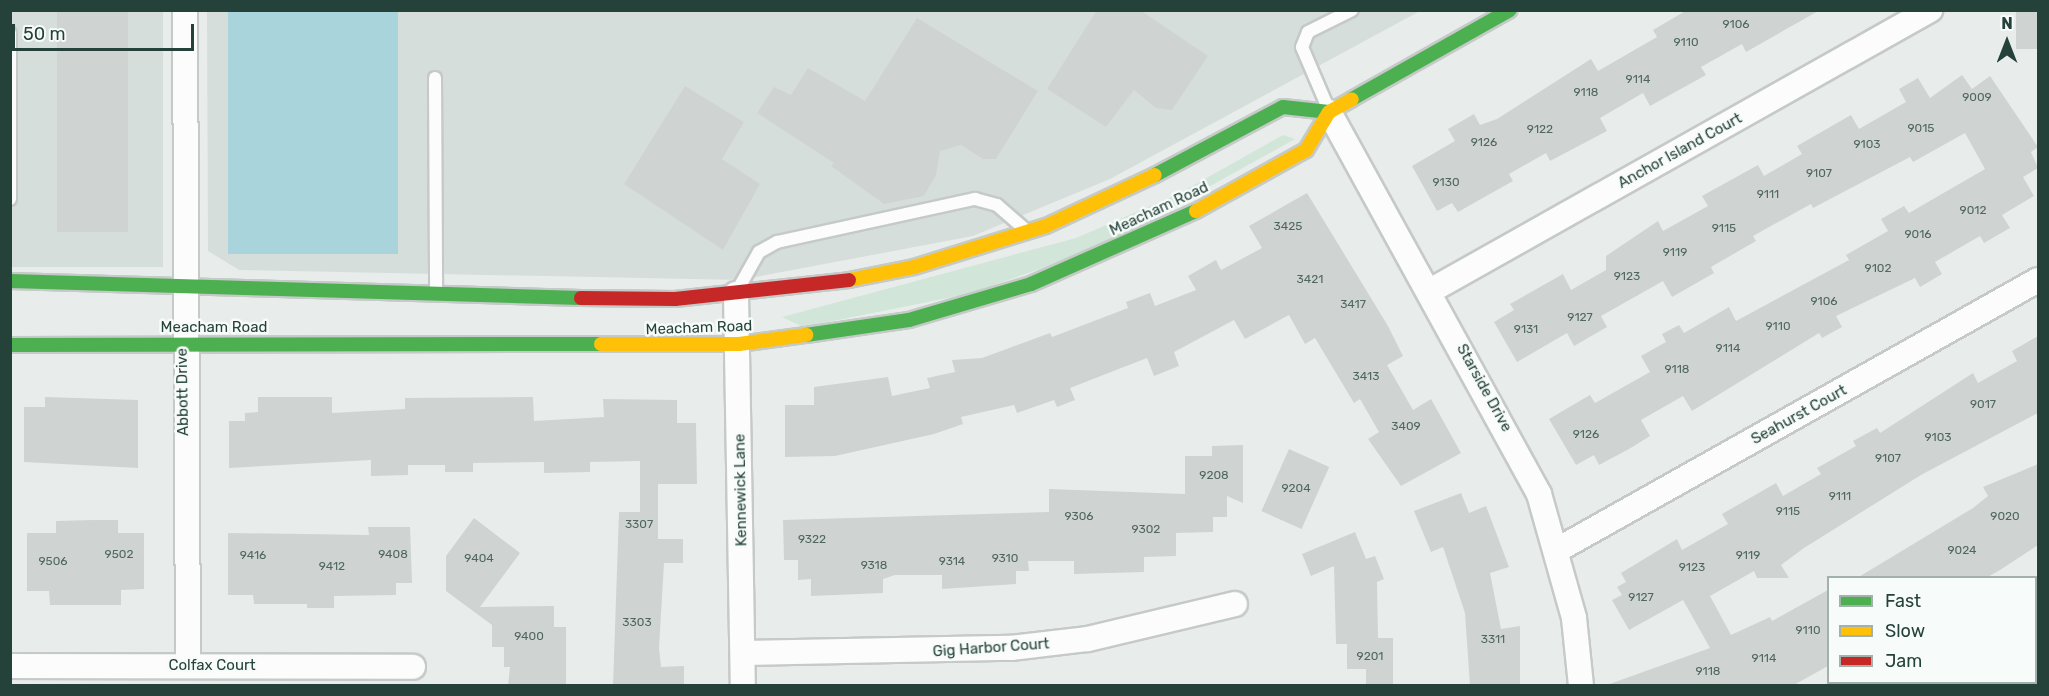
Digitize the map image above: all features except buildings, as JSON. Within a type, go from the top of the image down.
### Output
[{"type":"street","name":"Meacham Road","points":[[10,345],[739,344],[909,320],[1031,284],[1178,221],[1306,150],[1329,112],[1510,10]]},
{"type":"street","name":"Anchor Island Court","points":[[1430,291],[1930,10]]},
{"type":"street","name":"Abbott Drive","points":[[183,12],[183,345],[188,666]]},
{"type":"street","name":"Meacham Road","points":[[10,281],[436,295],[675,299],[807,289],[914,267],[1029,232],[1107,201],[1283,107],[1329,112]]},
{"type":"street","name":"Starside Drive","points":[[1329,112],[1519,451],[1558,549],[1574,618],[1581,686]]},
{"type":"street","name":"Seahurst Court","points":[[1558,549],[2038,280]]},
{"type":"street","name":"Kennewick Lane","points":[[736,294],[739,344],[743,686]]},
{"type":"street","name":"Gig Harbor Court","points":[[743,653],[1011,648],[1089,639],[1235,604]]},
{"type":"street","name":"Colfax Court","points":[[10,666],[413,668]]},
{"type":"lane","points":[[1329,112],[1302,47],[1308,32],[1352,10]]},
{"type":"lane","points":[[10,33],[10,199]]},
{"type":"lane","points":[[435,78],[436,295]]},
{"type":"lane","points":[[736,294],[759,252],[777,242],[963,202],[997,205],[1029,232]]},
{"type":"shaded area","points":[[11,11],[163,11],[163,267],[11,267]]},
{"type":"shaded area","points":[[207,11],[1420,11],[1110,179],[973,236],[740,280],[239,270],[208,251]]},
{"type":"green space","points":[[1283,135],[1295,139],[1095,250],[968,294],[803,327],[782,317],[1076,238],[1178,194]]},
{"type":"water","points":[[228,11],[398,11],[398,254],[228,254]]},
{"type":"traffic: fast","points":[[1352,99],[1510,10]]},
{"type":"traffic: fast","points":[[1155,175],[1283,107],[1329,112]]},
{"type":"traffic: fast","points":[[806,335],[909,320],[1031,284],[1196,211]]},
{"type":"traffic: fast","points":[[10,281],[581,298]]},
{"type":"traffic: fast","points":[[10,345],[601,344]]},
{"type":"traffic: slow","points":[[1196,211],[1306,150],[1329,112],[1352,99]]},
{"type":"traffic: slow","points":[[849,280],[914,267],[1046,226],[1155,175]]},
{"type":"traffic: slow","points":[[601,344],[739,344],[806,335]]},
{"type":"traffic: jam","points":[[581,298],[675,299],[849,280]]}]
